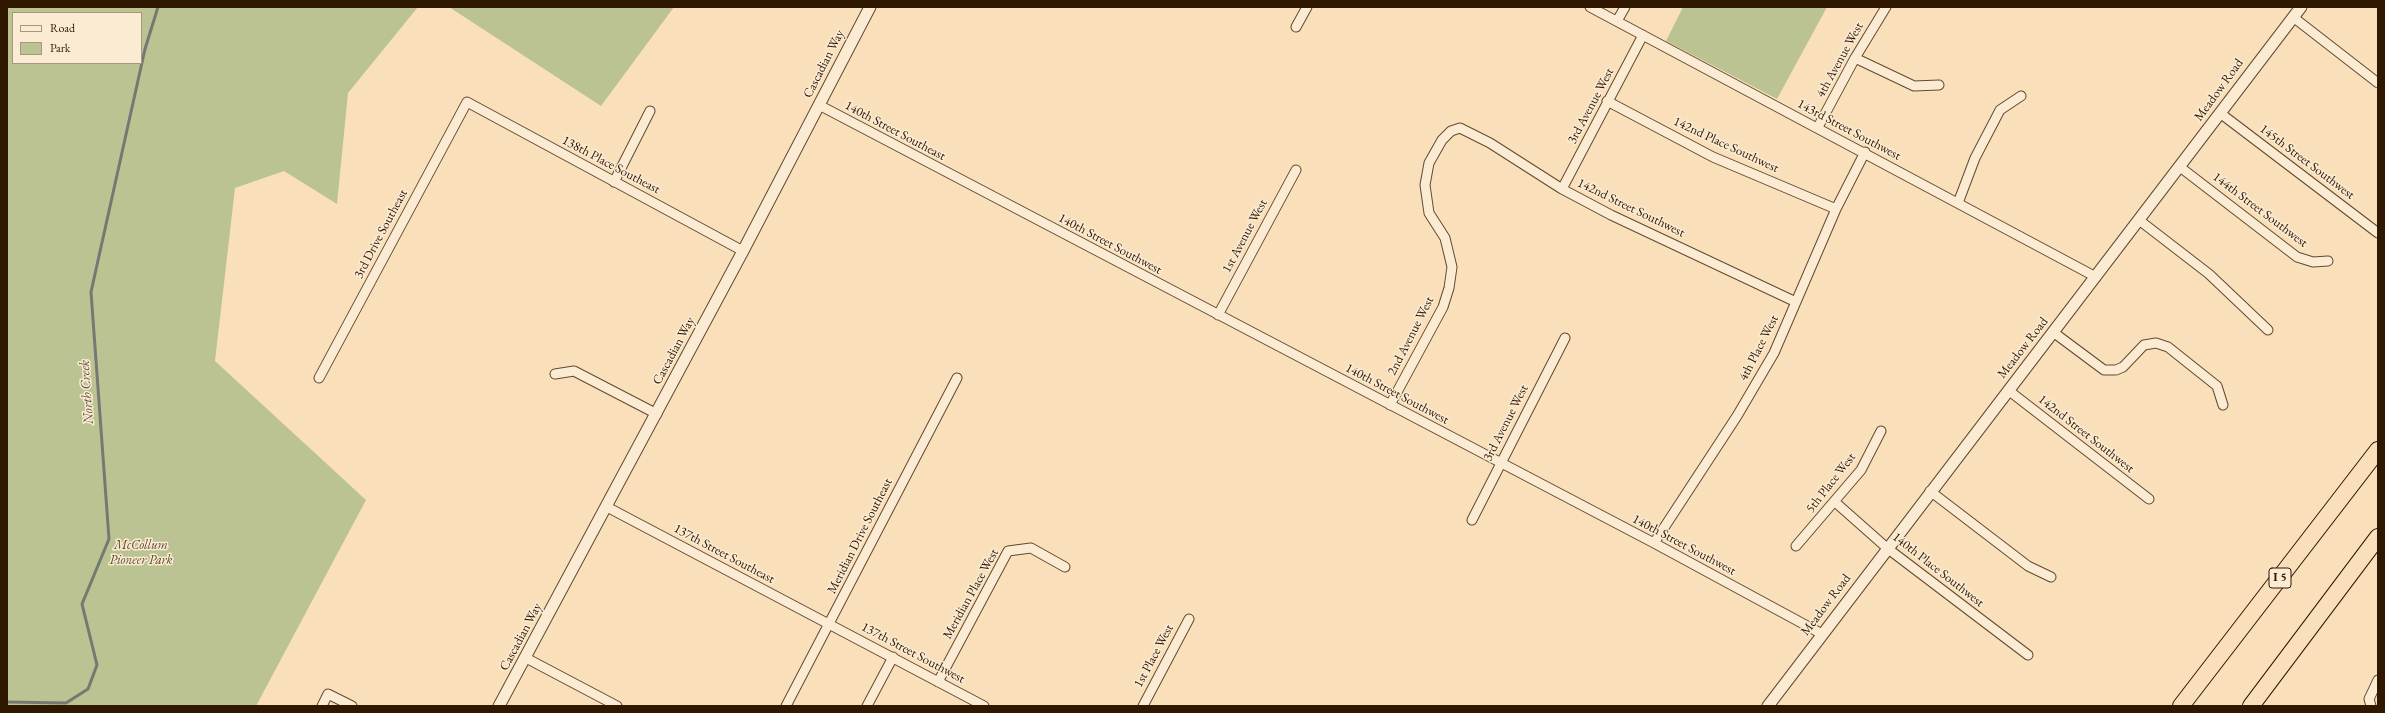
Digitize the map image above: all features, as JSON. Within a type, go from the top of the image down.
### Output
[{"type":"highway","name":"I 5","points":[[2181,706],[2378,450]]},
{"type":"highway","points":[[2251,706],[2378,537]]},
{"type":"street","name":"Cascadian Way","points":[[500,706],[608,507],[870,7]]},
{"type":"street","points":[[1296,27],[1308,7]]},
{"type":"street","name":"143rd Street Southwest","points":[[1590,7],[1865,152],[2096,277]]},
{"type":"street","points":[[1617,21],[1625,7]]},
{"type":"street","name":"4th Avenue West","points":[[1818,127],[1855,58],[1886,7]]},
{"type":"street","name":"Meadow Road","points":[[1768,706],[1930,491],[2096,277],[2301,7]]},
{"type":"street","points":[[2293,17],[2378,83]]},
{"type":"street","name":"3rd Avenue West","points":[[1562,189],[1643,35]]},
{"type":"street","points":[[1855,58],[1914,86],[1939,86]]},
{"type":"street","points":[[1958,203],[1975,158],[2000,110],[2021,96]]},
{"type":"street","name":"142nd Place Southwest","points":[[1607,101],[1713,157],[1836,209]]},
{"type":"street","name":"138th Place Southeast","points":[[466,102],[743,251]]},
{"type":"street","name":"3rd Drive Southeast","points":[[319,378],[466,102]]},
{"type":"street","name":"140th Street Southeast","points":[[819,105],[959,180]]},
{"type":"street","points":[[614,182],[650,111]]},
{"type":"street","name":"145th Street Southwest","points":[[2220,112],[2378,233]]},
{"type":"street","name":"142nd Street Southwest","points":[[1460,128],[1490,143],[1562,189],[1612,215],[1796,302]]},
{"type":"street","name":"2nd Avenue West","points":[[1390,405],[1443,307],[1448,288],[1452,267],[1445,238],[1429,213],[1425,185],[1429,163],[1442,140],[1451,130],[1460,128]]},
{"type":"street","name":"4th Place West","points":[[1654,543],[1737,416],[1774,353],[1836,209],[1865,152]]},
{"type":"street","name":"144th Street Southwest","points":[[2180,167],[2297,257],[2313,262],[2328,261]]},
{"type":"street","name":"1st Avenue West","points":[[1218,315],[1296,170]]},
{"type":"street","name":"140th Street Southwest","points":[[959,180],[1654,543],[1822,634]]},
{"type":"street","points":[[2139,220],[2210,274],[2268,330]]},
{"type":"street","points":[[2053,332],[2104,370],[2116,370],[2123,367],[2144,345],[2156,343],[2168,347],[2217,386],[2223,405]]},
{"type":"street","name":"3rd Avenue West","points":[[1472,520],[1500,462],[1565,338]]},
{"type":"street","points":[[555,374],[574,371],[657,414]]},
{"type":"street","name":"Meridian Drive Southeast","points":[[786,706],[956,378]]},
{"type":"street","name":"142nd Street Southwest","points":[[2008,390],[2149,499]]},
{"type":"street","name":"5th Place West","points":[[1796,546],[1861,470],[1882,431]]},
{"type":"street","points":[[1930,491],[2028,566],[2051,577]]},
{"type":"street","name":"140th Place Southwest","points":[[1835,502],[1887,548],[2028,655]]},
{"type":"street","name":"137th Street Southeast","points":[[608,507],[829,624]]},
{"type":"street","name":"Meridian Place West","points":[[938,682],[1008,551],[1032,548],[1066,567]]},
{"type":"street","name":"1st Place West","points":[[1143,706],[1189,619]]},
{"type":"street","name":"137th Street Southwest","points":[[829,624],[984,706]]},
{"type":"street","points":[[867,706],[893,657]]},
{"type":"street","points":[[526,658],[617,706]]},
{"type":"street","points":[[2370,706],[2369,699],[2378,680]]},
{"type":"street","points":[[322,706],[328,694],[352,706]]},
{"type":"green space","name":"McCollum Pioneer Park","points":[[7,7],[418,7],[348,93],[337,204],[284,171],[235,188],[215,361],[366,500],[256,706],[7,706]]},
{"type":"green space","points":[[449,7],[674,7],[601,106]]},
{"type":"green space","points":[[1683,7],[1827,7],[1777,99],[1666,41]]},
{"type":"waterway","name":"North Creek","points":[[142,62],[158,7]]},
{"type":"waterway","name":"North Creek","points":[[7,702],[66,703],[88,689],[97,665],[82,604],[109,539],[91,292],[142,64]]}]
